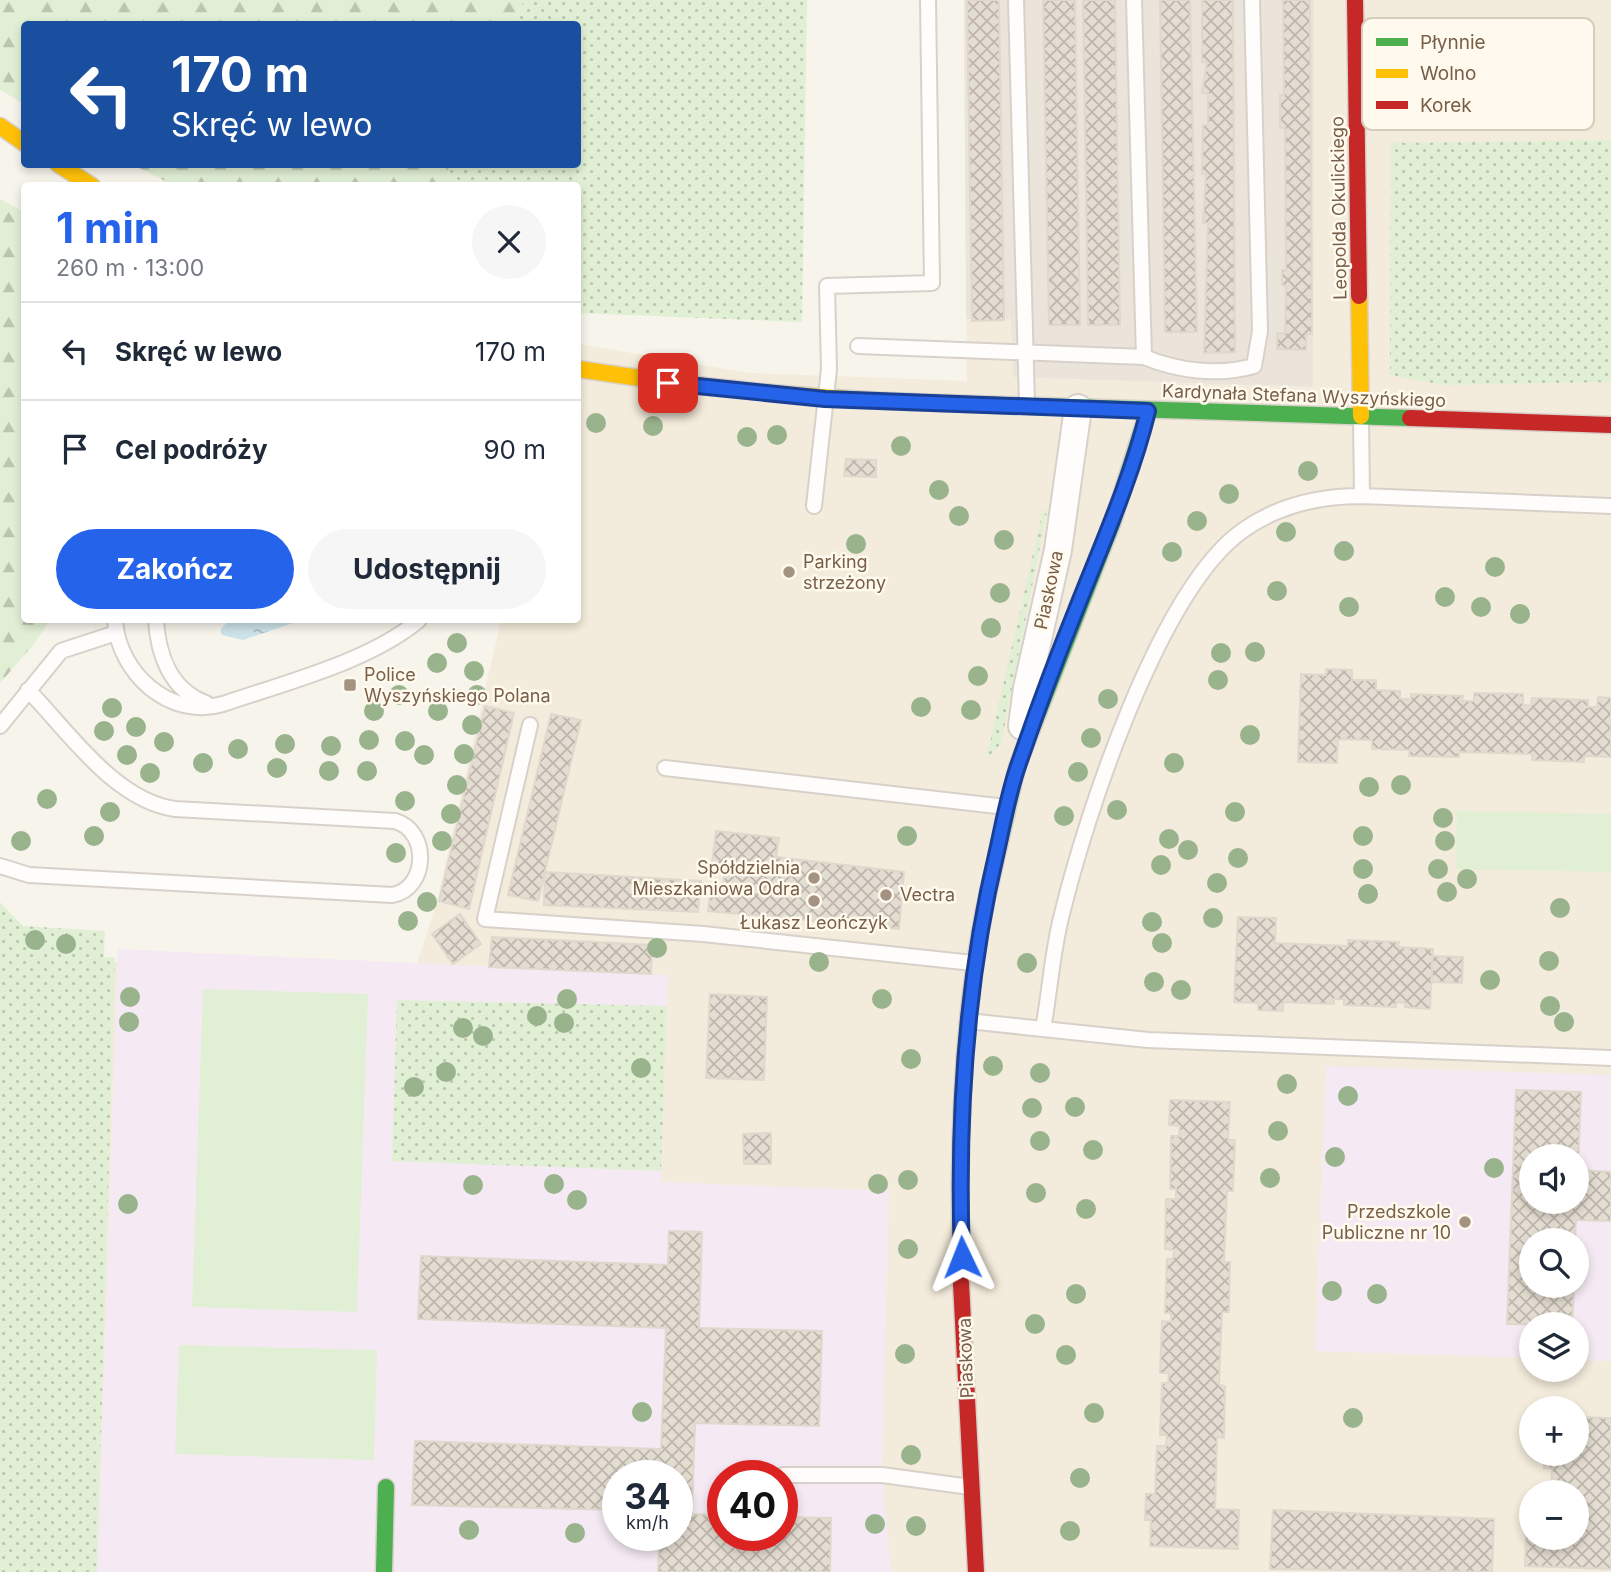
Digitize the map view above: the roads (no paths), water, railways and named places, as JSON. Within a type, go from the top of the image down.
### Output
[{"type":"street","name":"Leopolda Okulickiego","points":[[1355,0],[1361,416]]},
{"type":"street","points":[[0,126],[21,141]]},
{"type":"street","points":[[64,168],[86,182]]},
{"type":"street","name":"Kardynała Stefana Wyszyńskiego","points":[[581,369],[687,386],[825,399],[1611,425]]},
{"type":"street","name":"Piaskowa","points":[[1016,771],[1027,688],[1060,536],[1077,408]]},
{"type":"street","name":"Piaskowa","points":[[976,1572],[960,1206],[961,1098],[975,963],[1016,771],[1071,622],[1135,463],[1148,411]]},
{"type":"street","points":[[384,1572],[386,1487]]},
{"type":"lane","points":[[814,506],[829,369],[827,286],[932,283],[928,0]]},
{"type":"lane","points":[[1016,0],[1027,406]]},
{"type":"lane","points":[[1134,0],[1144,357]]},
{"type":"lane","points":[[858,346],[1144,357],[1169,368],[1232,372],[1254,366],[1260,331],[1252,0]]},
{"type":"lane","points":[[1361,416],[1362,496]]},
{"type":"lane","points":[[1043,1029],[1061,917],[1079,850],[1134,699],[1188,595],[1212,558],[1242,531],[1273,513],[1329,496],[1611,506]]},
{"type":"lane","points":[[157,623],[163,659],[174,680],[201,701],[223,705]]},
{"type":"lane","points":[[0,726],[61,651],[115,625],[128,663],[152,690],[190,705],[223,705],[374,650],[414,623]]},
{"type":"lane","points":[[0,866],[20,874],[40,876],[392,895],[411,886],[419,867],[417,837],[407,827],[395,821],[176,809],[145,801],[114,780],[28,690]]},
{"type":"lane","points":[[530,725],[485,919],[704,934],[975,963]]},
{"type":"lane","points":[[665,768],[1007,807]]},
{"type":"lane","points":[[967,1021],[1149,1040],[1611,1058]]},
{"type":"lane","points":[[798,1475],[882,1475],[972,1487]]},
{"type":"water","points":[[226,623],[293,623],[243,640],[222,635],[221,629]]},
{"type":"place","name":"Parking strzeżony","points":[[789,572]]},
{"type":"place","name":"Police Wyszyńskiego Polana","points":[[350,685]]},
{"type":"place","name":"Spółdzielnia Mieszkaniowa Odra","points":[[814,878]]},
{"type":"place","name":"Vectra","points":[[886,895]]},
{"type":"place","name":"Łukasz Leończyk","points":[[814,901]]},
{"type":"place","name":"Przedszkole Publiczne nr 10","points":[[1465,1222]]}]
